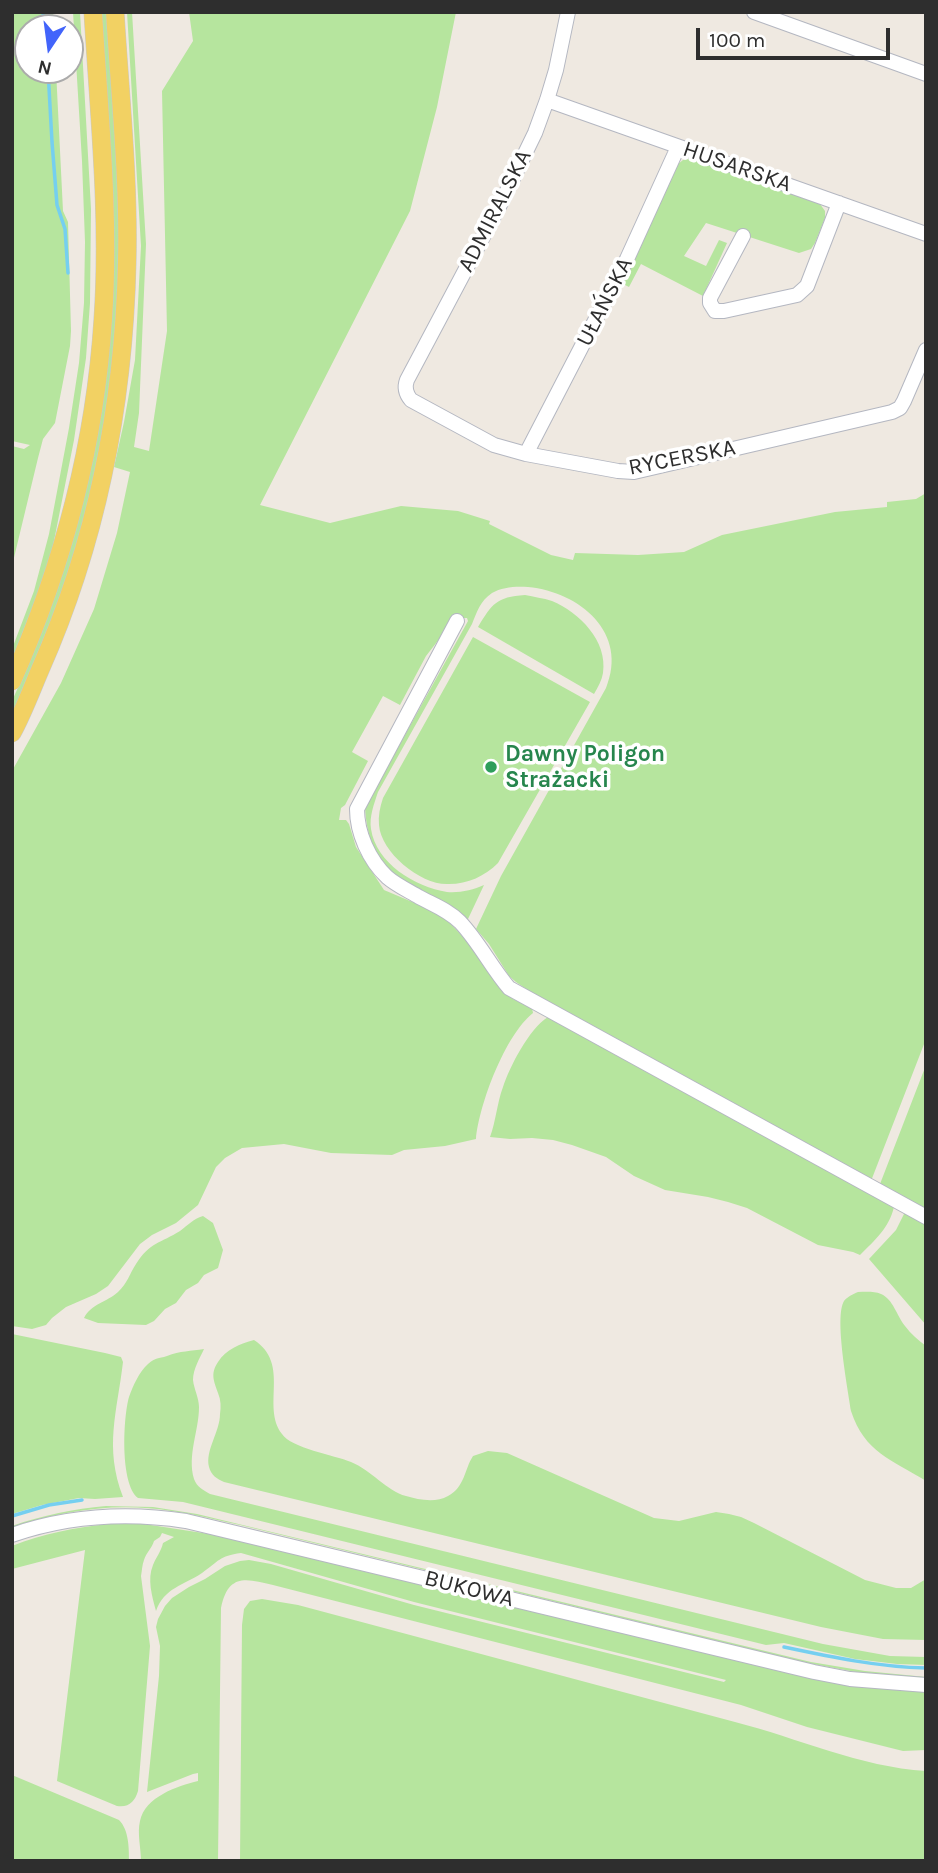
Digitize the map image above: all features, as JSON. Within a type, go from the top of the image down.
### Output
[{"type":"main road","points":[[12,681],[39,618],[61,550],[81,477],[97,387],[104,317],[105,223],[93,12]]},
{"type":"main road","points":[[12,733],[57,632],[84,553],[102,478],[118,391],[125,319],[127,236],[115,12]]},
{"type":"street","name":"ADMIRALSKA","points":[[411,400],[405,384],[526,152],[556,70],[568,12]]},
{"type":"street","points":[[754,12],[926,74]]},
{"type":"street","name":"HUSARSKA","points":[[547,100],[926,234]]},
{"type":"street","name":"UŁAŃSKA","points":[[526,454],[627,259],[678,147]]},
{"type":"street","points":[[743,236],[710,298],[709,303],[715,311],[802,292],[807,286],[839,203]]},
{"type":"street","name":"RYCERSKA","points":[[411,400],[494,445],[526,454],[634,472],[892,412],[900,408],[904,401],[926,350]]},
{"type":"street","points":[[457,621],[357,809],[357,822],[370,856],[387,877],[447,911],[460,922],[509,988],[926,1217]]},
{"type":"street","name":"BUKOWA","points":[[12,1535],[90,1516],[156,1516],[814,1672],[850,1679],[926,1685]]},
{"type":"green space","points":[[12,12],[53,12],[14,14],[14,84],[57,84],[63,211],[68,222],[70,346],[55,423],[43,439],[12,566],[12,446],[24,449],[30,445],[12,441]]},
{"type":"green space","points":[[101,12],[108,12],[119,188],[120,247],[114,361],[93,487],[61,598],[12,717],[12,701],[24,674],[98,423]]},
{"type":"green space","points":[[127,12],[132,12],[146,244],[139,413],[134,447],[149,451],[167,331],[162,91],[193,41],[189,12],[456,12],[437,107],[410,211],[260,505],[330,523],[401,506],[458,511],[490,521],[489,524],[551,555],[573,560],[575,553],[638,555],[684,552],[722,535],[835,512],[887,507],[887,502],[916,499],[926,493],[926,1039],[871,1181],[535,995],[509,976],[476,929],[501,876],[606,688],[611,668],[611,650],[605,633],[582,607],[547,591],[509,587],[492,593],[479,607],[378,792],[372,810],[371,829],[380,852],[389,863],[410,879],[447,892],[466,891],[484,885],[468,919],[404,881],[381,860],[373,846],[365,807],[468,621],[467,618],[452,618],[426,656],[400,705],[383,696],[352,752],[368,761],[341,808],[339,820],[346,820],[349,824],[356,847],[384,890],[445,918],[469,943],[504,991],[513,999],[532,1008],[533,1013],[513,1037],[495,1072],[482,1108],[476,1139],[445,1146],[404,1150],[392,1155],[331,1153],[284,1144],[242,1148],[216,1167],[198,1205],[176,1223],[140,1244],[108,1286],[66,1307],[46,1325],[32,1329],[12,1326],[12,771],[61,683],[94,609],[117,533],[130,472],[114,467],[135,360],[141,246]]},
{"type":"green space","points":[[77,84],[84,84],[91,209],[90,303],[86,358],[74,440],[52,551],[12,665],[12,649],[34,591],[49,534],[79,363],[85,242]]},
{"type":"green space","points":[[694,158],[820,204],[825,211],[825,218],[811,249],[799,253],[706,223],[684,256],[706,266],[719,240],[727,243],[703,296],[641,264],[629,287],[621,283],[678,164]]},
{"type":"green space","points":[[525,595],[562,606],[590,629],[601,650],[603,661],[600,684],[594,694],[478,627],[496,603]]},
{"type":"green space","points":[[473,637],[590,702],[498,863],[488,872],[469,881],[456,884],[438,883],[416,874],[395,856],[381,836],[380,812],[383,798]]},
{"type":"green space","points":[[548,1017],[894,1207],[885,1227],[860,1255],[818,1245],[747,1208],[708,1197],[665,1190],[634,1176],[606,1157],[572,1145],[553,1140],[490,1137],[510,1069],[527,1039]]},
{"type":"green space","points":[[926,1065],[926,1209],[880,1184]]},
{"type":"green space","points":[[905,1212],[926,1224],[926,1325],[869,1259],[896,1230]]},
{"type":"green space","points":[[203,1216],[213,1223],[223,1250],[218,1268],[204,1275],[198,1283],[186,1290],[176,1303],[146,1325],[98,1323],[84,1318],[91,1309],[121,1289],[146,1251]]},
{"type":"green space","points":[[858,1292],[875,1292],[885,1296],[907,1329],[926,1346],[926,1481],[872,1446],[864,1437],[851,1411],[840,1322],[844,1301]]},
{"type":"green space","points":[[12,1334],[121,1357],[123,1362],[113,1446],[117,1479],[123,1497],[79,1498],[12,1514]]},
{"type":"green space","points":[[254,1340],[265,1350],[271,1361],[274,1373],[274,1411],[282,1434],[303,1447],[358,1466],[399,1493],[427,1500],[448,1496],[458,1488],[473,1456],[488,1451],[507,1453],[654,1518],[679,1521],[716,1512],[741,1517],[865,1580],[896,1588],[911,1588],[926,1579],[926,1640],[883,1639],[821,1627],[224,1482],[213,1474],[208,1461],[221,1409],[214,1370],[221,1357],[229,1350]]},
{"type":"green space","points":[[204,1349],[193,1376],[199,1407],[192,1470],[195,1482],[210,1494],[823,1644],[890,1656],[926,1657],[926,1665],[855,1659],[784,1643],[766,1645],[183,1502],[138,1498],[128,1479],[124,1450],[127,1407],[132,1388],[142,1371],[153,1360]]},
{"type":"green space","points":[[106,1506],[153,1507],[197,1514],[811,1662],[926,1678],[867,1674],[807,1663],[180,1512],[131,1507],[91,1509],[51,1516],[12,1528],[47,1516]]},
{"type":"green space","points":[[108,1524],[144,1524],[216,1535],[851,1685],[926,1692],[926,1750],[903,1751],[807,1727],[741,1705],[246,1580],[233,1584],[228,1589],[221,1608],[218,1861],[141,1861],[139,1826],[148,1805],[163,1794],[198,1781],[198,1773],[147,1792],[159,1676],[160,1646],[156,1627],[158,1619],[172,1598],[225,1566],[240,1561],[271,1564],[414,1605],[724,1682],[726,1680],[414,1602],[241,1553],[223,1557],[169,1592],[156,1611],[151,1588],[151,1570],[163,1543],[174,1537],[162,1533],[145,1557],[141,1576],[150,1646],[138,1791],[131,1803],[117,1806],[57,1781],[85,1550],[12,1569],[12,1546],[59,1532]]},
{"type":"green space","points":[[262,1599],[298,1605],[735,1722],[853,1758],[926,1771],[926,1861],[240,1861],[242,1625],[244,1609],[250,1601]]},
{"type":"green space","points":[[12,1775],[119,1820],[127,1834],[129,1861],[12,1861]]},
{"type":"waterway","points":[[49,84],[57,205],[65,229],[68,273]]},
{"type":"waterway","points":[[12,1516],[49,1505],[82,1500]]},
{"type":"waterway","points":[[784,1647],[872,1664],[926,1668]]},
{"type":"place","name":"Dawny Poligon Strażacki","points":[[491,767]]}]
